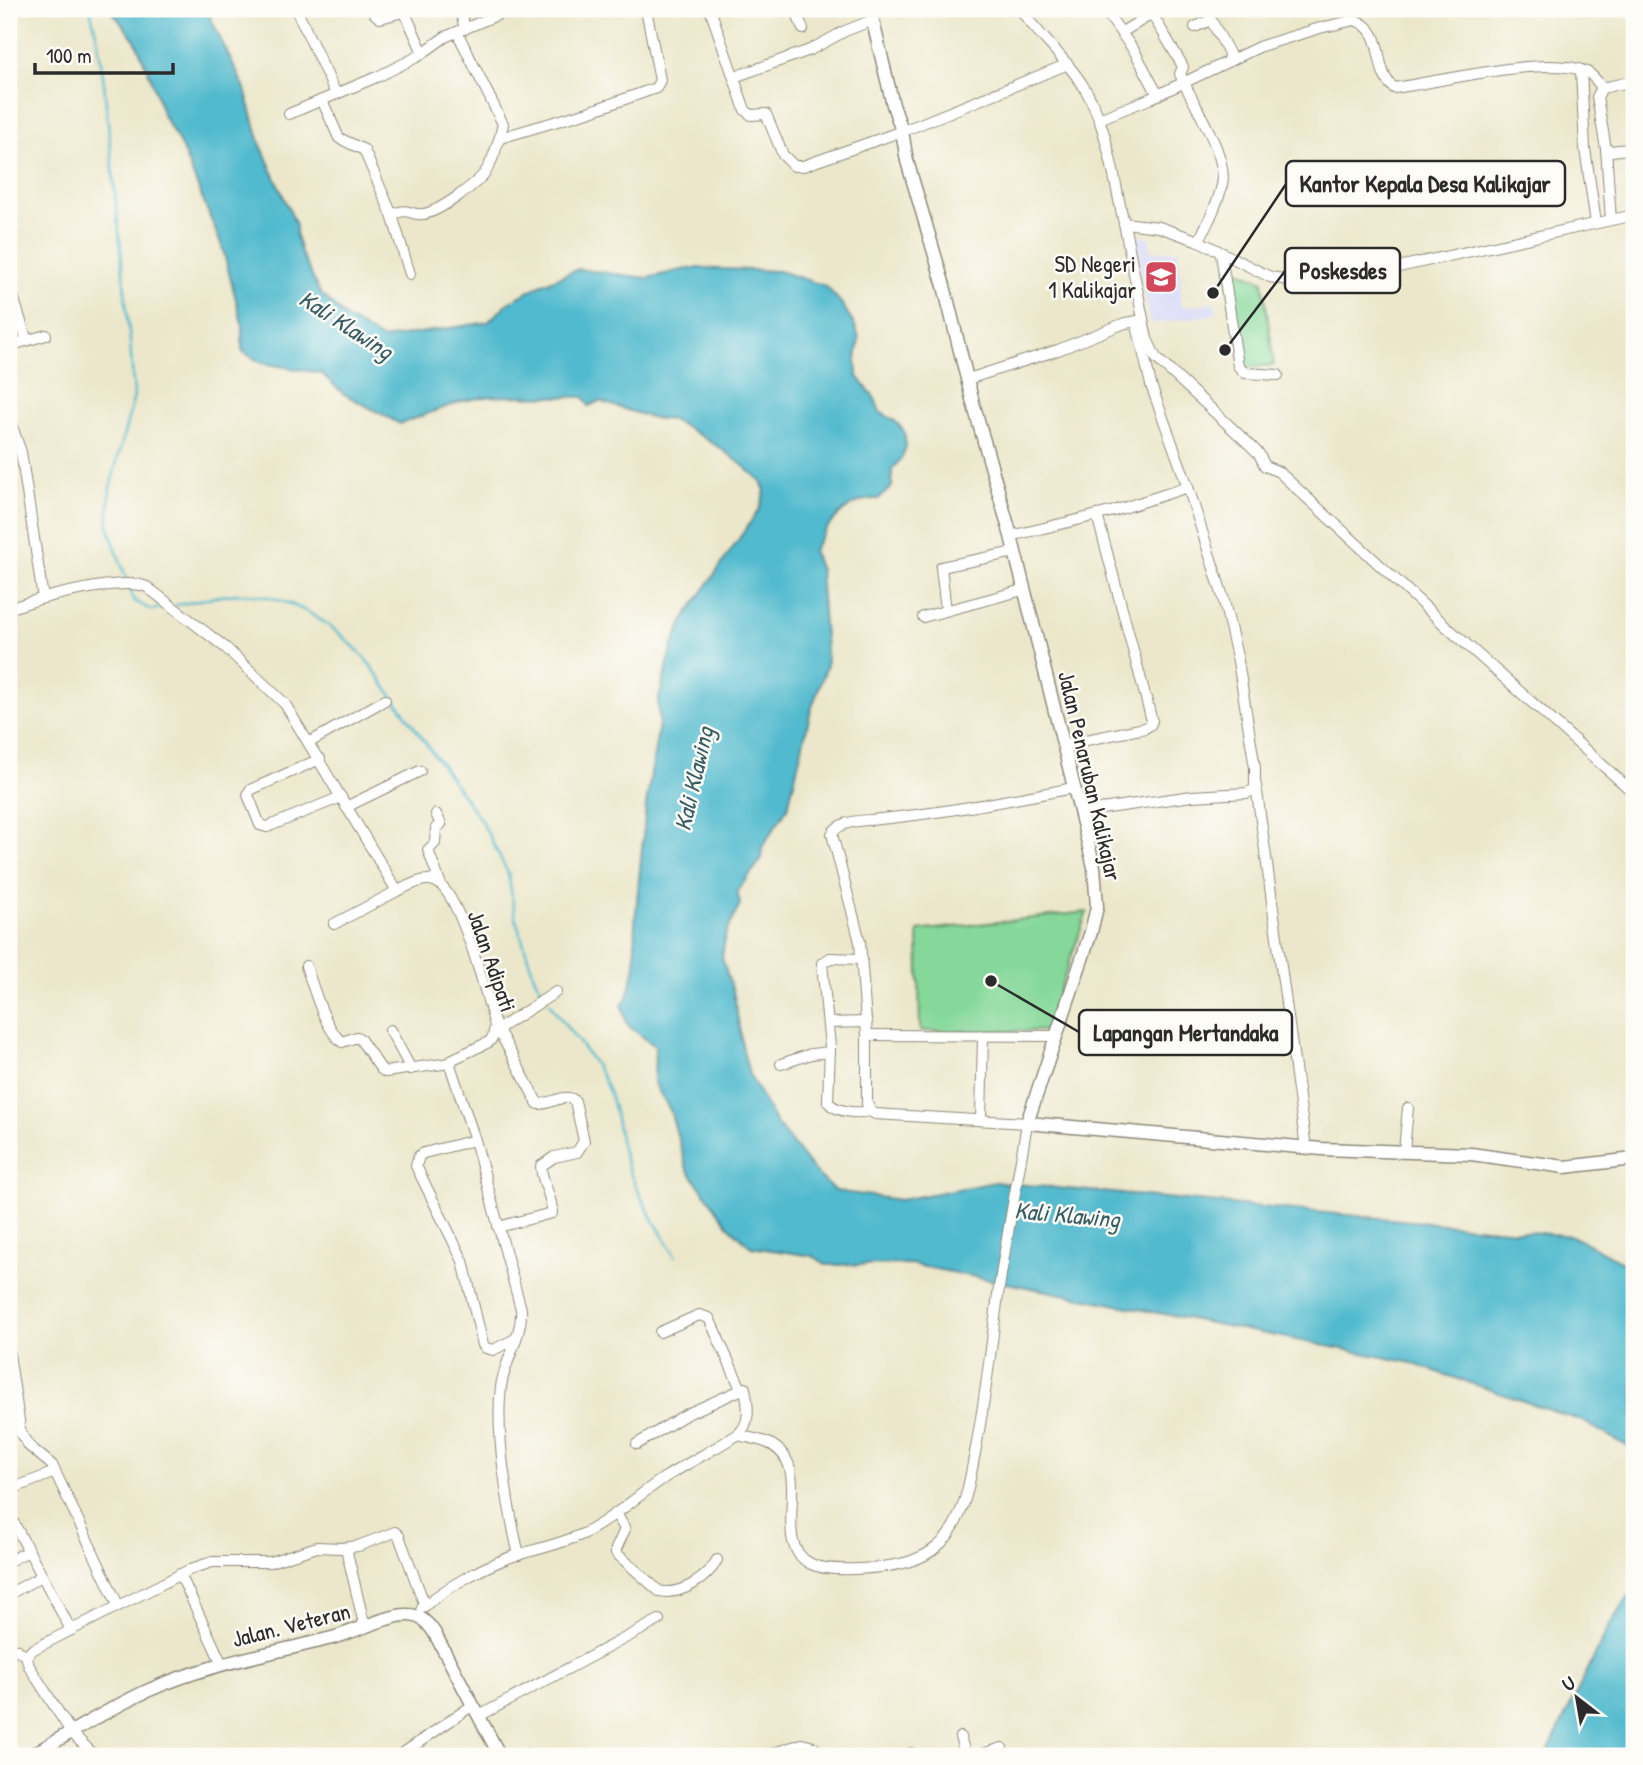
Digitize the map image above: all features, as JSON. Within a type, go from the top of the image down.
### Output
[{"type":"street","points":[[296,9],[336,94]]},
{"type":"street","points":[[374,9],[380,18],[403,12],[423,53]]},
{"type":"street","points":[[392,215],[406,210],[424,214],[448,203],[484,174],[500,138],[503,124],[461,31],[460,9]]},
{"type":"street","points":[[289,114],[379,76],[423,53],[445,37],[511,9]]},
{"type":"street","points":[[500,138],[588,113],[656,88],[660,80],[646,9]]},
{"type":"street","points":[[710,9],[748,113],[766,114],[783,155],[794,166],[803,166],[902,131],[1066,65]]},
{"type":"street","points":[[795,9],[803,29]]},
{"type":"street","points":[[1020,9],[1083,85],[1099,119],[1124,223],[1151,386],[1212,558],[1232,635],[1256,784],[1306,1148]]},
{"type":"street","points":[[1104,9],[1122,32],[1158,95]]},
{"type":"street","points":[[734,77],[810,50],[871,14]]},
{"type":"street","name":"Jalan Penaruban Kalikajar","points":[[871,14],[902,131],[907,161],[944,286],[1011,536],[1094,867],[1097,907],[1091,932],[1027,1122]]},
{"type":"street","points":[[1122,32],[1152,14],[1183,67],[1180,74],[1207,128],[1222,170],[1223,183],[1199,241]]},
{"type":"street","points":[[1195,27],[1211,20],[1228,53],[1228,61]]},
{"type":"street","points":[[1099,119],[1158,95],[1261,46],[1355,20],[1370,29],[1384,73],[1394,88],[1466,75],[1567,67],[1595,78],[1602,88]]},
{"type":"street","points":[[1581,71],[1585,149],[1596,223]]},
{"type":"street","points":[[1611,220],[1606,149],[1597,97],[1602,88],[1634,81]]},
{"type":"street","points":[[322,100],[339,138],[364,150],[392,215],[410,274]]},
{"type":"street","points":[[1606,149],[1612,152],[1634,148]]},
{"type":"street","points":[[1124,223],[1159,228],[1199,241],[1270,276],[1307,283],[1340,281],[1634,215]]},
{"type":"street","points":[[1221,254],[1238,366],[1245,373],[1278,376]]},
{"type":"street","points":[[10,287],[27,341]]},
{"type":"street","points":[[968,379],[1140,320]]},
{"type":"street","points":[[1140,320],[1156,358],[1249,444],[1259,454],[1265,466],[1279,472],[1448,628],[1634,793]]},
{"type":"street","points":[[9,346],[46,335]]},
{"type":"street","points":[[9,418],[21,452],[43,598]]},
{"type":"street","points":[[1011,536],[1097,515],[1188,487]]},
{"type":"street","points":[[1062,745],[1145,728],[1152,720],[1097,515]]},
{"type":"street","points":[[946,611],[941,567],[1015,552]]},
{"type":"street","points":[[9,609],[43,598],[116,586],[143,585],[226,648],[285,704],[397,891]]},
{"type":"street","points":[[923,617],[1023,590]]},
{"type":"street","points":[[310,743],[385,700]]},
{"type":"street","points":[[320,759],[250,790],[248,795],[260,825],[267,827],[341,797]]},
{"type":"street","points":[[346,807],[420,771]]},
{"type":"street","points":[[1080,812],[1192,796],[1247,793],[1252,792],[1256,784]]},
{"type":"street","points":[[1073,788],[923,815],[856,821],[834,830],[832,841],[857,929],[862,959],[867,1022],[867,1104],[875,1114],[1027,1122],[1306,1148],[1471,1154],[1565,1167],[1634,1159]]},
{"type":"street","name":"Jalan Adipati","points":[[306,966],[322,1008],[339,1041],[358,1037],[385,1072],[450,1063],[489,1042],[497,1027],[472,947],[446,891],[440,884],[428,850],[435,843],[436,828],[441,824],[436,814]]},
{"type":"street","points":[[334,925],[397,891],[427,880],[440,884]]},
{"type":"street","points":[[862,959],[830,958],[822,964],[830,1052],[829,1105],[858,1113],[871,1111]]},
{"type":"street","points":[[498,1227],[552,1213],[541,1166],[554,1157],[577,1152],[584,1141],[575,1101],[565,1098],[544,1105],[538,1104],[497,1027],[556,992]]},
{"type":"street","points":[[828,1023],[867,1022]]},
{"type":"street","points":[[390,1030],[411,1069]]},
{"type":"street","points":[[867,1035],[1055,1036]]},
{"type":"street","points":[[981,1119],[983,1036]]},
{"type":"street","points":[[781,1064],[811,1054],[830,1052]]},
{"type":"street","points":[[450,1063],[475,1140],[521,1309],[521,1322],[502,1378],[499,1406],[512,1524],[519,1555]]},
{"type":"street","points":[[1404,1151],[1408,1108]]},
{"type":"street","points":[[737,1435],[769,1443],[786,1458],[792,1473],[794,1546],[803,1559],[810,1563],[830,1568],[893,1565],[916,1560],[942,1543],[953,1528],[969,1482],[1027,1122]]},
{"type":"street","points":[[475,1140],[424,1153],[419,1156],[416,1166],[463,1261],[483,1345],[494,1350],[515,1339]]},
{"type":"street","points":[[500,1756],[434,1632],[425,1621],[414,1616],[460,1582],[519,1555],[564,1542],[617,1514],[663,1478],[745,1429],[748,1421],[745,1389],[741,1389],[709,1318],[699,1315],[660,1332]]},
{"type":"street","points":[[9,1354],[20,1434],[29,1446],[48,1460],[55,1472],[118,1605]]},
{"type":"street","points":[[637,1444],[685,1415],[741,1389]]},
{"type":"street","points":[[9,1490],[55,1472]]},
{"type":"street","points":[[9,1514],[71,1630]]},
{"type":"street","points":[[617,1514],[625,1529],[616,1553],[659,1591],[676,1591],[691,1585],[711,1570],[717,1560]]},
{"type":"street","points":[[26,1656],[32,1650],[118,1605],[180,1574],[212,1562],[270,1562],[317,1547],[358,1546],[390,1532],[398,1534],[425,1606]]},
{"type":"street","points":[[345,1548],[365,1628]]},
{"type":"street","points":[[9,1561],[29,1551]]},
{"type":"street","points":[[180,1574],[222,1664]]},
{"type":"street","points":[[9,1594],[42,1576]]},
{"type":"street","name":"Jalan. Veteran","points":[[30,1756],[148,1691],[222,1664],[331,1638],[396,1617],[414,1616]]},
{"type":"street","points":[[399,1756],[476,1710],[659,1620]]},
{"type":"street","points":[[9,1650],[16,1649],[26,1656],[29,1666],[71,1732],[95,1756]]},
{"type":"street","points":[[960,1737],[967,1756]]},
{"type":"street","points":[[765,1756],[802,1744],[814,1747],[819,1756]]},
{"type":"street","points":[[976,1756],[1002,1748]]},
{"type":"shaded area","name":"SD Negeri 1 Kalikajar","points":[[1149,236],[1151,252],[1178,250],[1182,307],[1215,303],[1217,314],[1150,324],[1135,238]]},
{"type":"green space","points":[[1227,266],[1263,281],[1274,365],[1242,368]]},
{"type":"green space","points":[[1087,912],[1045,1031],[920,1031],[918,931]]},
{"type":"water","name":"Kali Klawing","points":[[110,9],[206,9],[245,89],[260,143],[296,225],[301,253],[320,293],[345,317],[382,339],[488,322],[508,303],[538,286],[578,269],[647,278],[691,268],[779,271],[826,286],[842,304],[859,338],[857,375],[875,399],[880,412],[894,420],[904,431],[906,446],[892,470],[892,487],[878,499],[856,503],[838,515],[813,551],[820,571],[827,665],[811,710],[788,807],[762,847],[761,860],[737,891],[740,904],[725,936],[722,958],[734,995],[749,1074],[776,1123],[814,1171],[835,1191],[900,1200],[995,1182],[1572,1236],[1634,1268],[1634,1450],[1582,1421],[1408,1362],[910,1264],[827,1265],[813,1256],[751,1247],[728,1225],[687,1169],[670,1110],[654,1083],[655,1046],[627,1025],[622,1005],[627,998],[635,967],[635,922],[646,806],[659,723],[658,702],[673,644],[686,616],[760,508],[765,491],[761,481],[720,448],[672,420],[652,418],[599,401],[589,406],[584,397],[491,396],[462,401],[400,424],[344,394],[321,373],[262,363],[242,351],[242,323],[222,246],[181,146],[163,115],[135,40]]},
{"type":"water","points":[[1634,1590],[1634,1756],[1546,1756],[1610,1624]]},
{"type":"waterway","points":[[90,9],[104,83],[134,396],[110,488],[108,526],[127,581]]},
{"type":"waterway","points":[[129,587],[134,601],[151,610],[166,607]]},
{"type":"waterway","points":[[176,605],[232,594],[276,599],[310,613],[340,634],[366,659],[482,822],[508,873],[516,920],[535,979],[546,996]]},
{"type":"waterway","points":[[549,1002],[589,1056],[603,1080],[612,1101],[624,1156],[632,1177],[675,1256]]},
{"type":"place","name":"SD Negeri 1 Kalikajar","points":[[1161,277]]},
{"type":"place","name":"Kantor Kepala Desa Kalikajar","points":[[1213,293]]},
{"type":"place","name":"Poskesdes","points":[[1225,350]]},
{"type":"place","name":"Lapangan Mertandaka","points":[[991,981]]}]
